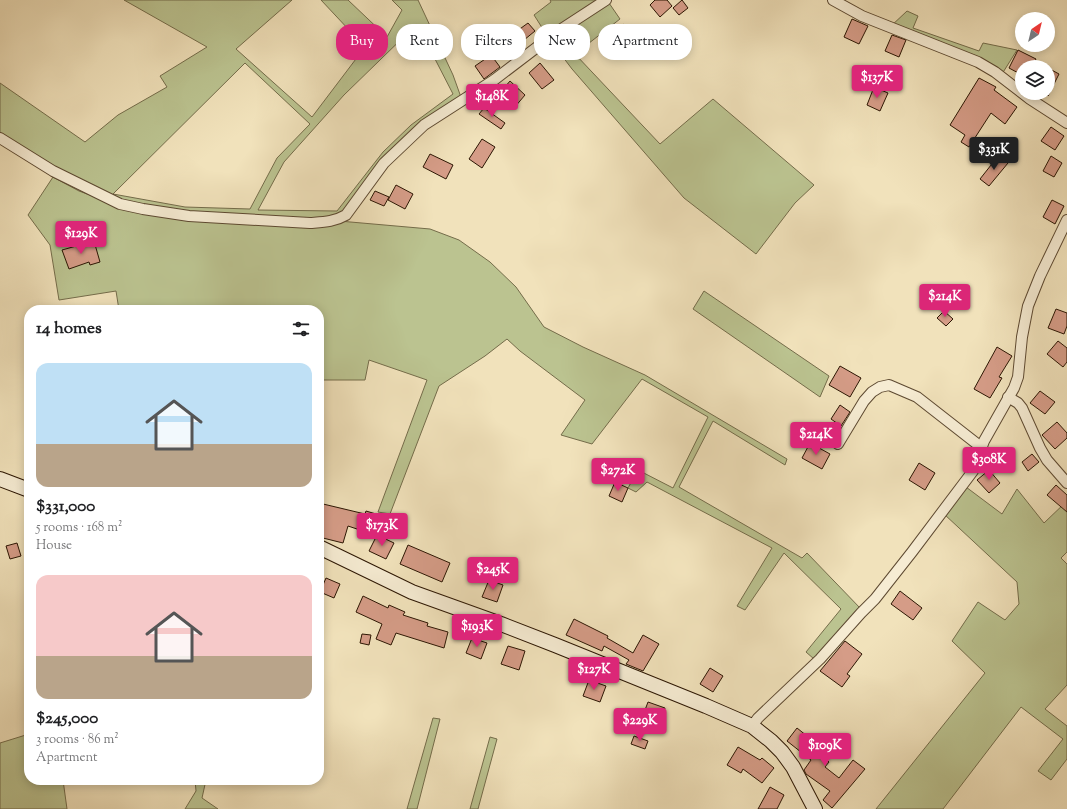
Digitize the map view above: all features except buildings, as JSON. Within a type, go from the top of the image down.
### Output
[{"type":"street","points":[[0,138],[53,171],[120,204],[189,216],[269,219],[310,223],[329,222],[346,215],[384,163],[424,125],[494,80],[557,32],[606,0]]},
{"type":"street","points":[[833,0],[862,16],[978,62],[995,72],[1030,100],[1067,123]]},
{"type":"street","points":[[752,726],[764,712],[820,658],[884,588],[967,481],[973,471],[981,447],[1018,377],[1022,337],[1028,306],[1040,276],[1067,220]]},
{"type":"street","points":[[838,444],[864,401],[872,392],[880,387],[890,385],[917,398],[981,447]]},
{"type":"street","points":[[1008,397],[1018,403],[1022,408],[1047,460],[1067,483]]},
{"type":"street","points":[[0,478],[24,488]]},
{"type":"street","points":[[324,549],[412,592],[548,642],[752,726],[782,752],[793,767],[815,809]]},
{"type":"green space","points":[[124,0],[292,0],[236,49],[312,117],[355,60],[380,60],[344,95],[284,162],[258,210],[337,211],[383,152],[411,125],[453,94],[436,60],[446,60],[462,100],[421,127],[339,221],[430,229],[459,240],[490,262],[516,287],[544,327],[583,347],[645,375],[787,459],[785,465],[713,421],[679,487],[802,558],[807,553],[861,609],[814,659],[806,652],[841,609],[784,553],[745,610],[737,606],[772,548],[647,482],[636,492],[628,488],[638,470],[673,488],[708,417],[642,379],[592,444],[561,435],[585,400],[520,351],[507,339],[485,356],[439,386],[390,514],[378,512],[427,380],[369,360],[365,380],[324,380],[324,305],[118,305],[116,291],[59,300],[50,245],[28,215],[53,177],[79,191],[101,199],[0,138],[0,83],[85,142],[118,115],[167,87],[160,76],[207,47]],"holes":[[[245,63],[310,124],[277,158],[250,209],[185,207],[113,194]]]},
{"type":"green space","points":[[321,0],[348,0],[373,24],[343,24]]},
{"type":"green space","points":[[392,0],[418,0],[429,24],[396,24],[396,44],[388,52],[388,35],[402,10]]},
{"type":"green space","points":[[550,0],[604,0],[568,24],[540,24],[534,15],[551,2]]},
{"type":"green space","points":[[609,3],[620,19],[614,24],[598,24],[598,36],[590,42],[590,24],[576,24]]},
{"type":"green space","points":[[907,11],[918,16],[913,28],[979,51],[983,43],[1015,50],[1016,52],[1002,74],[890,27]]},
{"type":"green space","points":[[565,60],[581,60],[660,144],[713,99],[814,185],[795,203],[756,254],[684,198]]},
{"type":"green space","points":[[704,291],[829,376],[820,397],[693,309]]},
{"type":"green space","points":[[966,487],[1002,514],[1017,489],[1044,523],[1067,501],[1067,552],[1061,558],[1067,564],[1067,685],[1045,709],[1067,726],[1067,759],[1051,780],[1038,771],[1063,739],[1021,707],[943,809],[876,809],[985,673],[952,641],[978,602],[1005,620],[1019,604],[1017,582],[944,514]]},
{"type":"green space","points":[[433,718],[440,719],[417,809],[407,809]]},
{"type":"green space","points":[[24,736],[24,785],[64,785],[67,809],[0,809],[0,743]]},
{"type":"green space","points":[[490,737],[497,739],[478,809],[470,809]]},
{"type":"green space","points":[[195,785],[205,785],[202,798],[218,809],[185,809],[196,791]]}]
